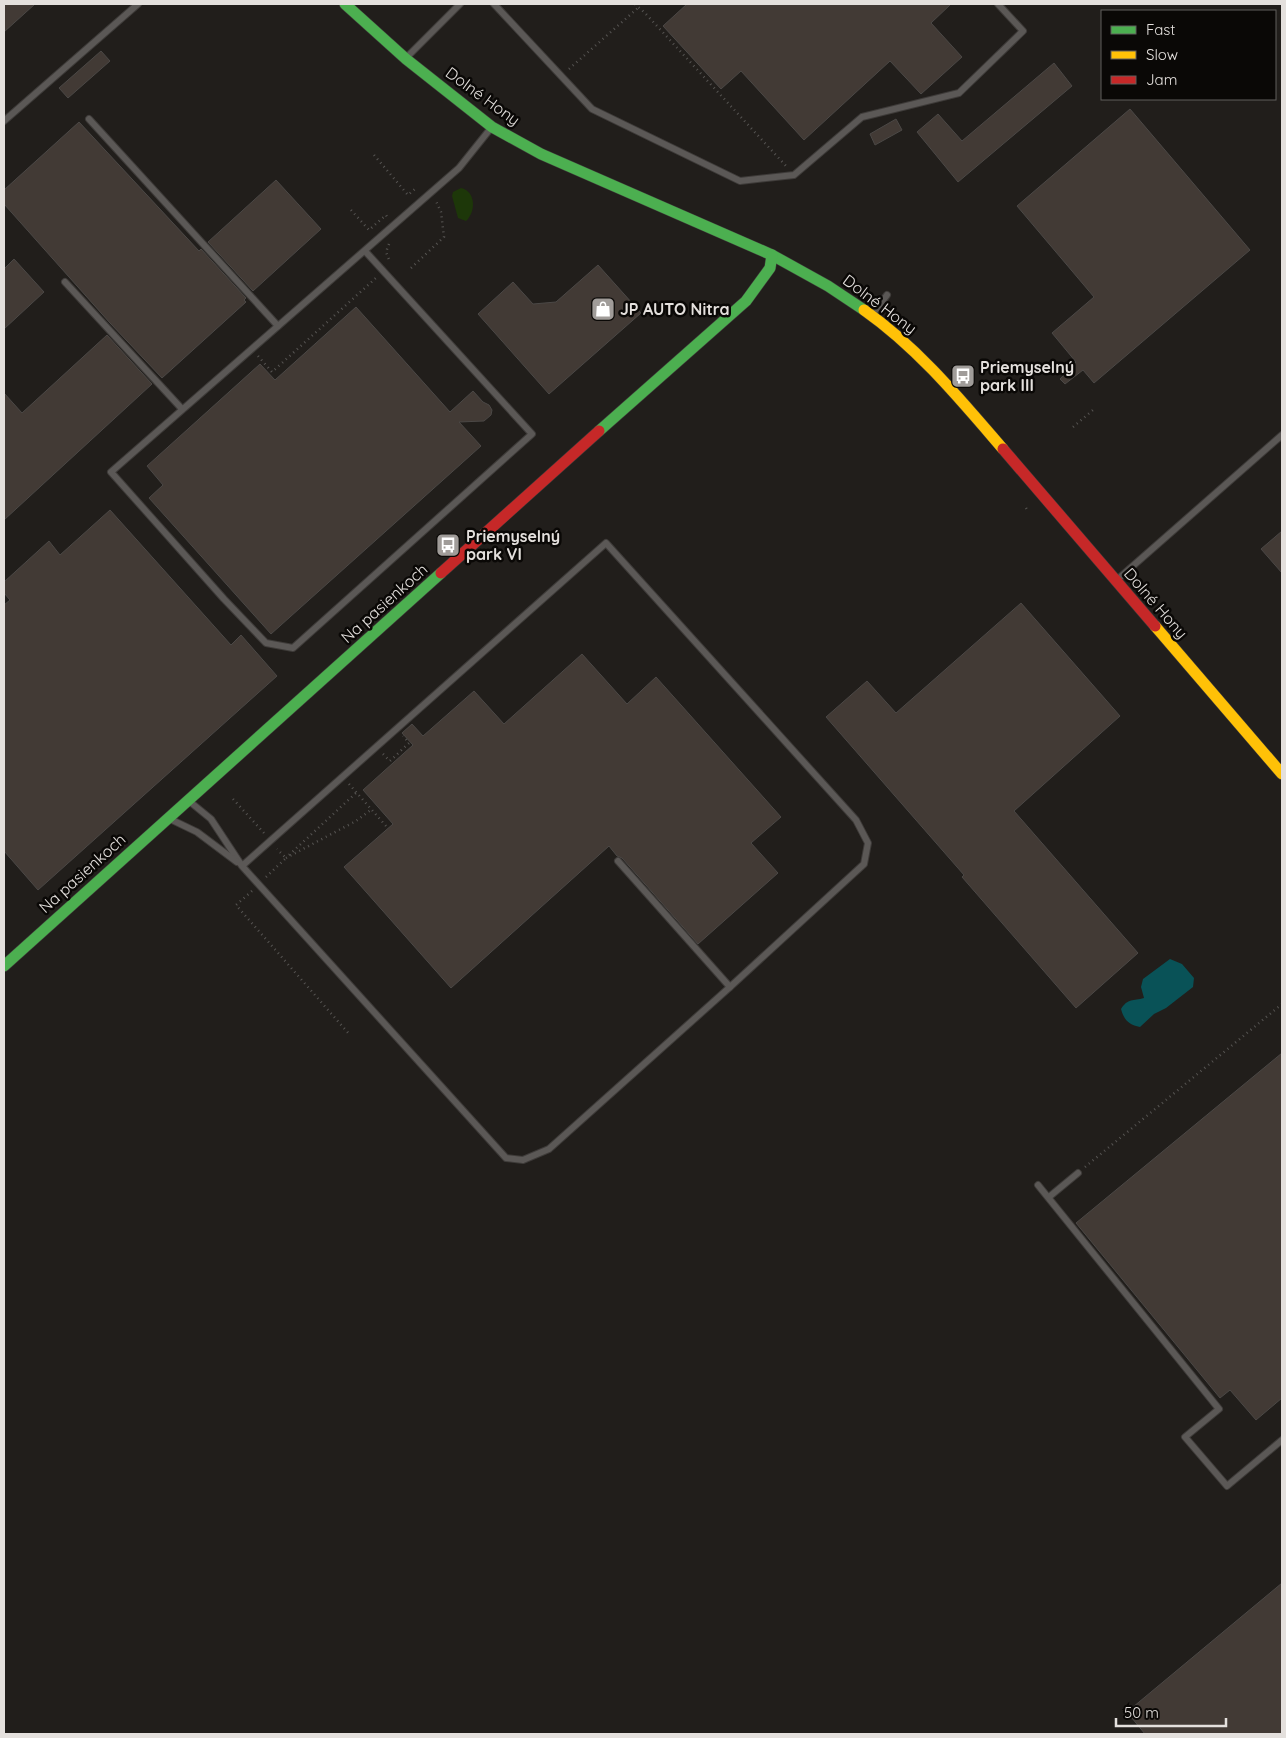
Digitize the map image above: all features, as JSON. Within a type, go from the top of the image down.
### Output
[{"type":"street","name":"Dolné Hony","points":[[345,4],[406,59],[492,127],[541,154],[772,254],[828,286],[872,316],[930,366],[1282,774]]},
{"type":"street","name":"Na pasienkoch","points":[[4,966],[187,800],[746,302],[770,268],[772,254]]},
{"type":"lane","points":[[4,121],[138,4]]},
{"type":"lane","points":[[406,59],[460,4]]},
{"type":"lane","points":[[494,4],[592,109],[740,182],[794,175],[862,117],[959,93],[1023,31],[998,4]]},
{"type":"lane","points":[[89,119],[278,326]]},
{"type":"lane","points":[[365,251],[532,434],[293,648],[266,643],[111,472],[459,168],[492,127]]},
{"type":"lane","points":[[65,282],[182,409]]},
{"type":"lane","points":[[872,316],[887,295]]},
{"type":"lane","points":[[1115,582],[1282,435]]},
{"type":"lane","points":[[187,800],[211,819],[242,866],[506,1158],[523,1160],[549,1149],[864,864],[868,843],[856,820],[606,543],[242,866]]},
{"type":"lane","points":[[168,818],[197,832],[242,866]]},
{"type":"lane","points":[[618,861],[730,987]]},
{"type":"lane","points":[[1049,1198],[1078,1173]]},
{"type":"lane","points":[[1038,1185],[1219,1409],[1184,1437],[1227,1486],[1282,1440]]},
{"type":"path","points":[[635,4],[794,175]]},
{"type":"path","points":[[561,76],[639,7]]},
{"type":"path","points":[[374,155],[408,195],[415,189],[429,206],[435,200],[441,212],[444,237],[411,268]]},
{"type":"path","points":[[351,210],[369,230],[386,215],[394,225]]},
{"type":"path","points":[[251,350],[272,372],[391,263],[386,252],[390,242]]},
{"type":"path","points":[[1073,427],[1093,410]]},
{"type":"path","points":[[376,759],[382,753],[390,761],[409,743],[398,729]]},
{"type":"path","points":[[348,782],[386,826]]},
{"type":"path","points":[[357,792],[286,858],[356,821],[372,809]]},
{"type":"path","points":[[1078,1173],[1282,1004]]},
{"type":"green space","points":[[461,188],[470,193],[473,202],[472,212],[466,221],[458,218],[452,196],[453,192]]},
{"type":"water","points":[[1170,959],[1182,964],[1194,978],[1193,987],[1166,1008],[1154,1014],[1140,1027],[1133,1025],[1125,1019],[1121,1009],[1128,1001],[1144,998],[1141,987],[1143,979]]},
{"type":"building","points":[[4,4],[35,4],[4,32]]},
{"type":"building","points":[[687,4],[951,4],[931,23],[962,57],[921,94],[890,61],[804,140],[741,71],[721,89],[663,26]]},
{"type":"building","points":[[101,51],[110,61],[68,98],[59,88]]},
{"type":"building","points":[[1054,63],[1072,86],[958,182],[917,132],[938,114],[962,141]]},
{"type":"building","points":[[1130,109],[1250,250],[1094,383],[1083,370],[1065,384],[1060,379],[1076,362],[1052,333],[1094,297],[1017,206]]},
{"type":"building","points":[[896,119],[902,130],[875,145],[870,134]]},
{"type":"building","points":[[79,122],[199,251],[201,249],[246,298],[244,300],[246,302],[162,378],[110,323],[4,204],[4,190]]},
{"type":"building","points":[[276,180],[321,229],[253,291],[208,242]]},
{"type":"building","points":[[14,259],[44,292],[4,329],[4,269]]},
{"type":"building","points":[[598,265],[641,313],[549,394],[478,314],[513,282],[533,304],[556,302]]},
{"type":"building","points":[[356,307],[450,412],[473,391],[483,402],[489,405],[492,410],[491,415],[484,421],[459,422],[481,446],[271,634],[149,498],[163,485],[147,466],[260,364],[275,380]]},
{"type":"building","points":[[107,335],[152,384],[4,520],[4,393],[22,413]]},
{"type":"building","points":[[110,510],[231,645],[241,635],[277,676],[38,890],[4,851],[4,605],[10,600],[4,593],[4,582],[49,541],[60,555]]},
{"type":"building","points":[[1282,531],[1282,573],[1261,549]]},
{"type":"building","points":[[1021,603],[1120,716],[1014,811],[1138,953],[1076,1008],[962,877],[964,875],[826,717],[867,681],[896,713]]},
{"type":"building","points":[[582,654],[627,704],[656,677],[781,817],[751,843],[778,873],[698,944],[622,858],[617,856],[609,846],[451,988],[344,867],[393,824],[363,790],[413,745],[402,733],[412,724],[423,736],[474,691],[504,724]]},
{"type":"building","points":[[1282,1053],[1282,1398],[1256,1420],[1230,1390],[1220,1398],[1076,1223]]},
{"type":"building","points":[[1282,1583],[1282,1734],[1145,1734],[1127,1712]]},
{"type":"traffic: fast","points":[[345,4],[406,59],[492,127],[541,154],[772,255],[828,286],[864,310]]},
{"type":"traffic: fast","points":[[599,431],[746,301],[770,268],[772,255]]},
{"type":"traffic: fast","points":[[4,966],[441,573]]},
{"type":"traffic: slow","points":[[864,310],[920,357],[1003,449]]},
{"type":"traffic: slow","points":[[1155,626],[1282,774]]},
{"type":"traffic: jam","points":[[441,573],[599,431]]},
{"type":"traffic: jam","points":[[1003,449],[1155,626]]},
{"type":"place","name":"JP AUTO Nitra","points":[[603,309]]},
{"type":"place","name":"Priemyselný park III","points":[[963,376]]},
{"type":"place","name":"Priemyselný park VI","points":[[448,545]]}]
